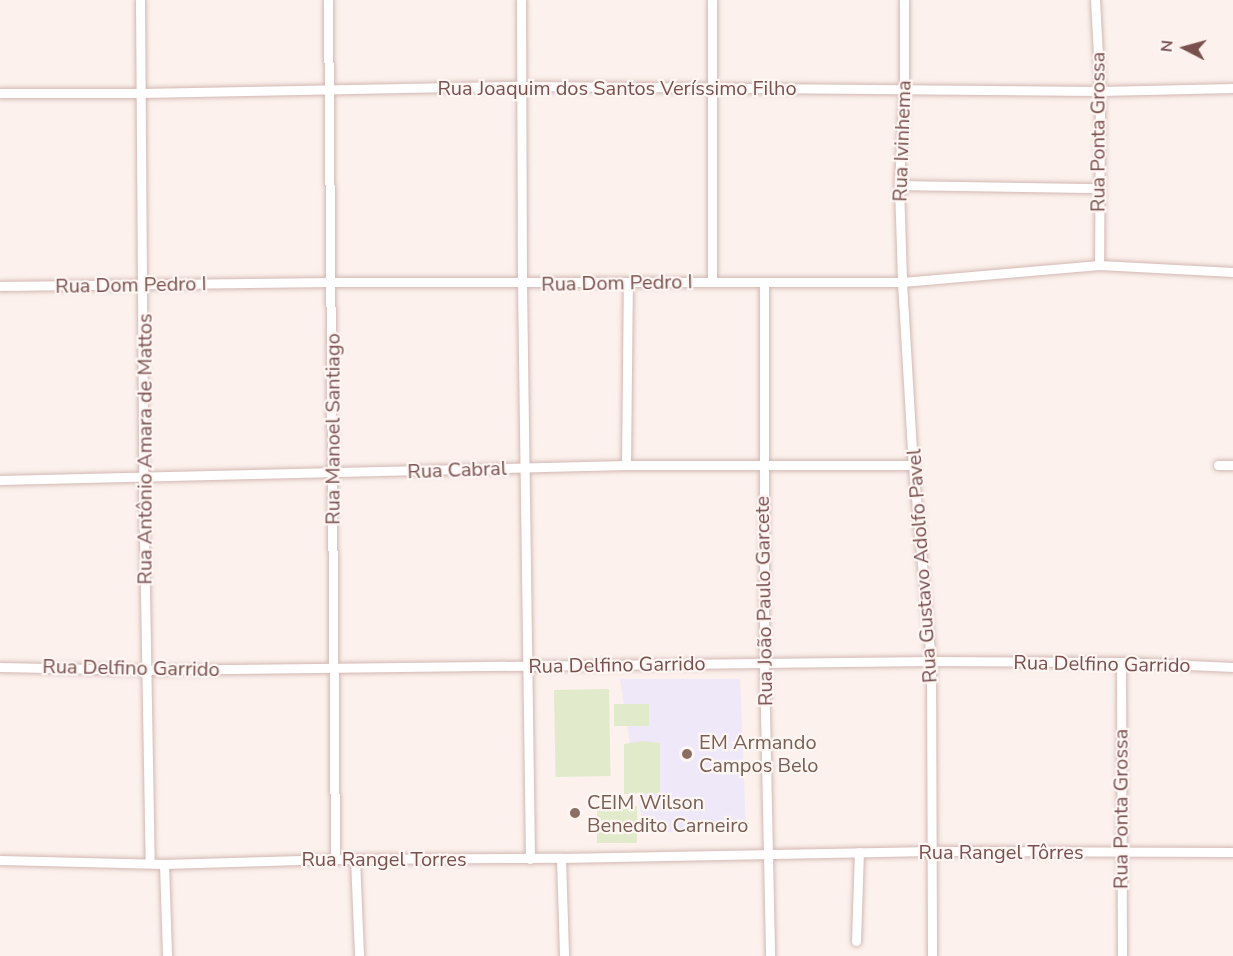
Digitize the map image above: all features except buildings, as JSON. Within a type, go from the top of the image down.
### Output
[{"type":"street","name":"Rua Antônio Amara de Mattos","points":[[140,0],[144,285],[143,477],[150,862]]},
{"type":"street","name":"Rua Manoel Santiago","points":[[328,0],[335,859]]},
{"type":"street","points":[[521,0],[522,284],[530,859]]},
{"type":"street","points":[[712,0],[712,282]]},
{"type":"street","name":"Rua Ivinhema","points":[[902,282],[899,184],[904,88],[904,0]]},
{"type":"street","name":"Rua Ponta Grossa","points":[[1095,0],[1100,91],[1099,265]]},
{"type":"street","name":"Rua Joaquim dos Santos Veríssimo Filho","points":[[0,93],[142,93],[522,86],[1100,91],[1233,88]]},
{"type":"street","points":[[899,184],[1099,188]]},
{"type":"street","name":"Rua Dom Pedro I","points":[[0,286],[332,282],[522,284],[902,282],[1099,265],[1233,272]]},
{"type":"street","points":[[626,465],[628,282]]},
{"type":"street","name":"Rua João Paulo Garcete","points":[[764,282],[764,664],[770,956]]},
{"type":"street","name":"Rua Gustavo Adolfo Pavel","points":[[902,282],[913,465],[931,662],[932,851]]},
{"type":"street","name":"Rua Cabral","points":[[0,480],[333,474],[626,465],[913,465]]},
{"type":"street","points":[[1218,465],[1233,465]]},
{"type":"street","name":"Rua Delfino Garrido","points":[[0,667],[147,670],[931,662],[1121,662],[1233,667]]},
{"type":"street","name":"Rua Ponta Grossa","points":[[1121,662],[1122,956]]},
{"type":"street","points":[[932,851],[932,956]]},
{"type":"street","name":"Rua Rangel Tôrres","points":[[769,855],[932,851],[1233,852]]},
{"type":"street","points":[[856,941],[859,852]]},
{"type":"street","name":"Rua Rangel Torres","points":[[0,860],[164,864],[335,859],[769,855]]},
{"type":"street","points":[[561,858],[564,956]]},
{"type":"street","points":[[355,859],[359,956]]},
{"type":"street","points":[[164,864],[167,956]]},
{"type":"shaded area","name":"EM Armando Campos Belo","points":[[620,679],[740,679],[746,829],[644,833]]},
{"type":"green space","points":[[609,689],[611,776],[556,777],[554,690]]},
{"type":"green space","points":[[614,704],[649,704],[649,726],[614,726]]},
{"type":"green space","points":[[643,741],[660,743],[660,793],[624,794],[624,744]]},
{"type":"green space","points":[[597,806],[637,806],[637,843],[597,843]]},
{"type":"place","name":"EM Armando Campos Belo","points":[[687,754]]},
{"type":"place","name":"CEIM Wilson Benedito Carneiro","points":[[575,813]]}]
